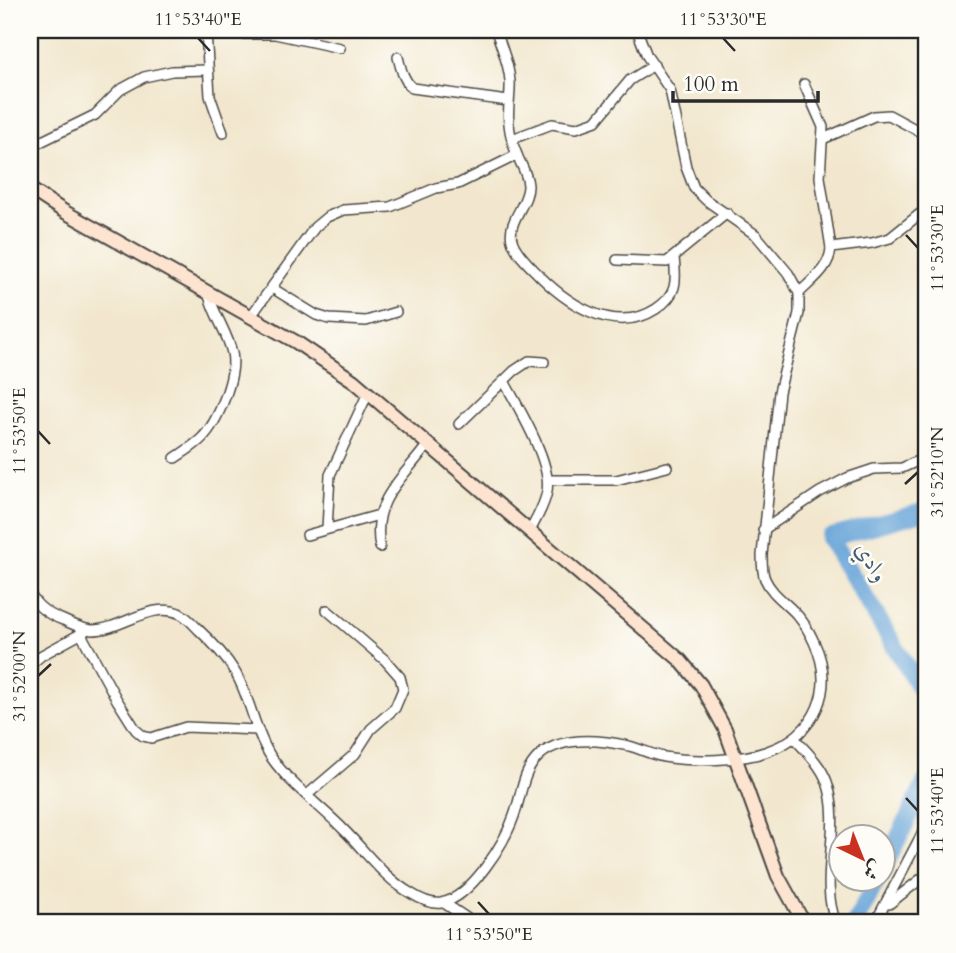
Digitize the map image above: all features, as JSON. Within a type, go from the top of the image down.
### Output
[{"type":"main road","points":[[30,189],[65,212],[296,342],[368,393],[680,660],[701,685],[725,729],[778,876],[804,923]]},
{"type":"street","points":[[496,30],[509,69],[511,84],[508,101],[512,139],[526,175],[528,188],[514,224],[512,239],[524,260],[568,301],[604,317],[620,319],[633,318],[665,303],[677,279],[674,258]]},
{"type":"street","points":[[30,665],[42,654],[85,632],[118,625],[159,610],[181,614],[207,638],[235,672],[257,730],[270,755],[288,779],[396,883],[433,903],[444,903],[459,894],[480,875],[514,817],[528,767],[541,753],[553,747],[597,740],[663,757],[736,757],[767,752],[794,738],[812,720],[820,700],[822,680],[814,642],[798,616],[773,592],[764,577],[762,555],[779,392],[799,313],[799,293],[788,273],[756,235],[706,200],[694,188],[686,167],[670,90],[647,56],[637,30]]},
{"type":"street","points":[[223,134],[210,96],[206,32],[275,34],[340,48]]},
{"type":"street","points":[[398,57],[406,82],[412,88],[508,101]]},
{"type":"street","points":[[512,139],[552,124],[576,128],[596,121],[630,80],[654,65]]},
{"type":"street","points":[[30,147],[95,115],[120,90],[144,76],[172,71],[207,70]]},
{"type":"street","points":[[799,293],[824,268],[831,248],[820,177],[823,127],[804,85]]},
{"type":"street","points":[[823,139],[874,116],[889,115],[926,135]]},
{"type":"street","points":[[251,316],[315,227],[327,217],[343,210],[399,205],[436,188],[458,184],[517,155]]},
{"type":"street","points":[[831,248],[890,238],[926,209]]},
{"type":"street","points":[[617,260],[660,263],[674,258],[727,213]]},
{"type":"street","points":[[272,288],[316,314],[329,318],[366,321],[396,312]]},
{"type":"street","points":[[175,458],[202,438],[213,424],[232,375],[233,356],[226,334],[212,310],[208,292]]},
{"type":"street","points":[[459,424],[529,361],[544,362]]},
{"type":"street","points":[[504,381],[527,423],[548,480],[547,494],[530,531]]},
{"type":"street","points":[[327,529],[330,475],[368,393]]},
{"type":"street","points":[[380,547],[377,529],[386,497],[428,444]]},
{"type":"street","points":[[763,530],[846,478],[874,469],[902,468],[926,457]]},
{"type":"street","points":[[548,480],[616,480],[667,467]]},
{"type":"street","points":[[307,535],[379,515]]},
{"type":"street","points":[[30,594],[50,616],[85,632],[117,700],[136,730],[143,736],[151,738],[186,727],[257,730]]},
{"type":"street","points":[[307,795],[355,754],[371,729],[395,708],[403,689],[400,677],[385,660],[327,610]]},
{"type":"street","points":[[794,738],[821,772],[831,798],[829,880],[831,911],[836,923]]},
{"type":"street","points":[[875,923],[926,826]]},
{"type":"street","points":[[884,907],[926,875]]},
{"type":"street","points":[[444,903],[474,923]]},
{"type":"waterway","name":"وادي","points":[[926,511],[829,538],[926,698]]},
{"type":"waterway","name":"وادي","points":[[897,841],[926,782]]},
{"type":"waterway","name":"وادي","points":[[855,923],[870,894]]}]
